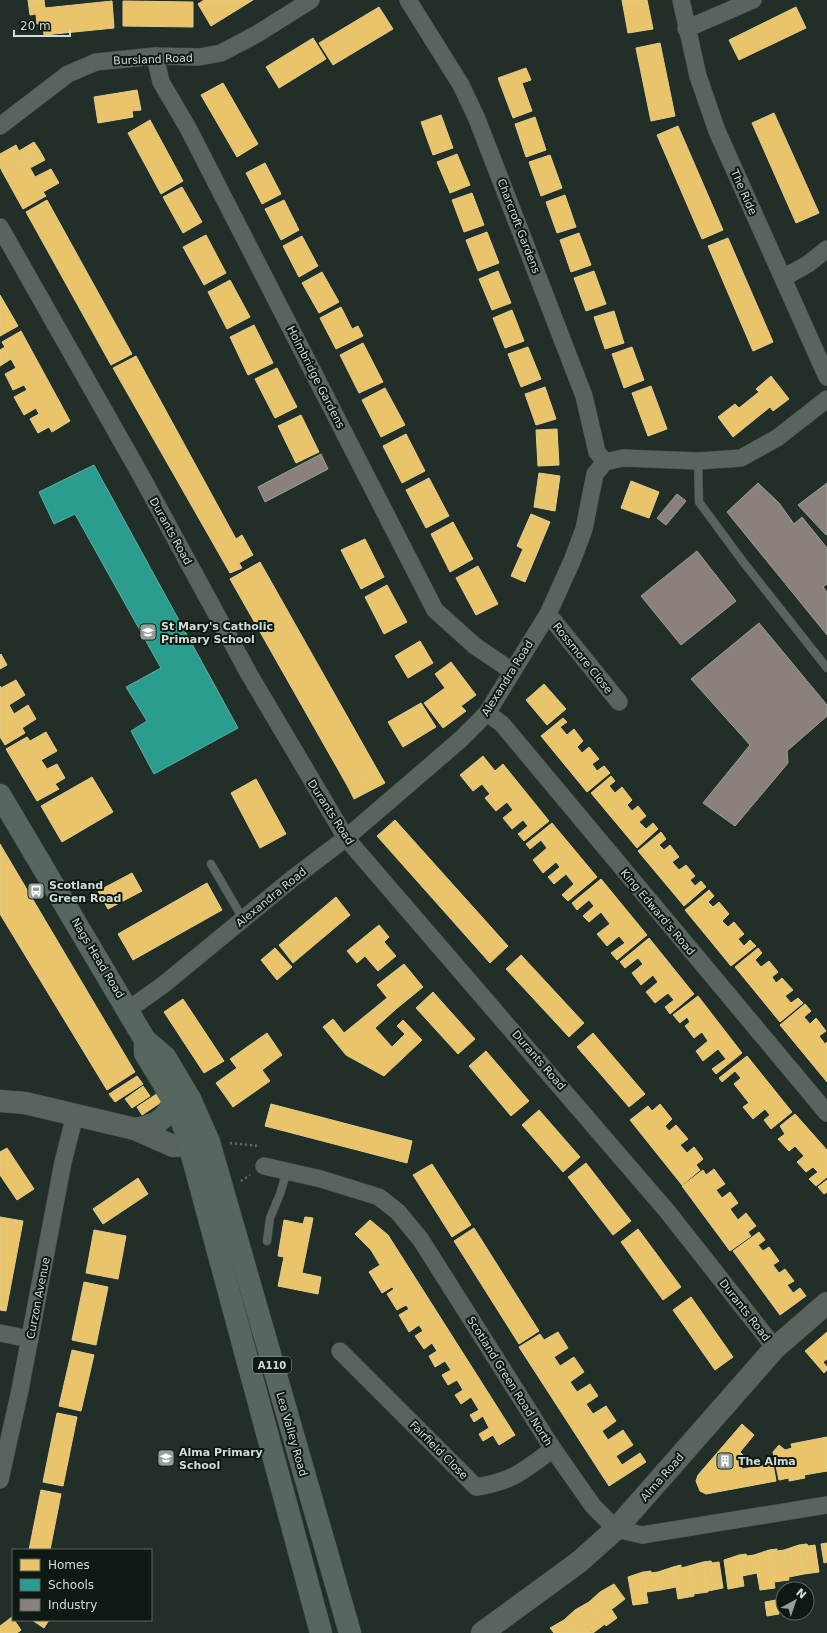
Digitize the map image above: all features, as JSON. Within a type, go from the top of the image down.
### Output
[{"type":"main road","name":"Nags Head Road","points":[[0,795],[129,1009],[146,1040]]},
{"type":"main road","name":"Lea Valley Road","points":[[146,1040],[165,1056],[199,1138],[195,1143],[189,1145]]},
{"type":"main road","name":"Lea Valley Road","points":[[182,1100],[209,1142],[350,1633]]},
{"type":"main road","name":"A110","points":[[189,1145],[321,1633]]},
{"type":"street","name":"Bursland Road","points":[[0,126],[68,74],[96,62],[155,56],[199,57],[221,53],[257,34],[311,0]]},
{"type":"street","name":"Charcroft Gardens","points":[[408,0],[461,85],[477,119],[584,396],[597,452],[606,462]]},
{"type":"street","name":"The Ride","points":[[680,0],[698,76],[717,132],[827,377]]},
{"type":"street","points":[[686,29],[753,0]]},
{"type":"street","name":"Holmbridge Gardens","points":[[155,56],[161,82],[192,135],[435,610],[474,646],[512,670]]},
{"type":"street","name":"Durants Road","points":[[0,227],[139,472],[249,674],[346,838],[668,1211],[775,1348]]},
{"type":"street","points":[[783,278],[808,264],[827,249]]},
{"type":"street","points":[[606,462],[623,458],[698,461],[741,458],[777,438],[827,399]]},
{"type":"street","name":"Alexandra Road","points":[[129,1009],[163,985],[243,919],[346,838],[460,740],[487,713],[512,670],[548,614],[572,561],[584,529],[595,474],[606,462]]},
{"type":"street","name":"Rossmore Close","points":[[548,614],[619,702]]},
{"type":"street","name":"King Edward's Road","points":[[487,713],[502,724],[827,1113]]},
{"type":"street","points":[[135,1129],[153,1125],[168,1114],[182,1100]]},
{"type":"street","points":[[0,1101],[25,1103],[135,1129],[173,1146],[189,1145]]},
{"type":"street","name":"Curzon Avenue","points":[[0,1480],[30,1339],[63,1162],[75,1115]]},
{"type":"street","name":"Scotland Green Road North","points":[[264,1166],[321,1178],[379,1197],[398,1212],[421,1240],[553,1449],[593,1506],[616,1529]]},
{"type":"street","name":"Alma Road","points":[[482,1633],[580,1562],[616,1529],[775,1348],[827,1303]]},
{"type":"street","points":[[0,1333],[30,1339]]},
{"type":"street","name":"Fairfield Close","points":[[340,1351],[476,1487],[496,1484],[519,1475],[553,1449]]},
{"type":"street","points":[[616,1529],[642,1535],[827,1505]]},
{"type":"lane","points":[[698,461],[698,502],[827,668]]},
{"type":"lane","points":[[211,864],[243,919]]},
{"type":"lane","points":[[267,1241],[270,1218],[280,1194],[287,1171]]},
{"type":"path","points":[[228,1142],[259,1146]]},
{"type":"path","points":[[221,1187],[243,1181],[264,1166]]},
{"type":"building: Homes","points":[[28,0],[44,0],[45,8],[112,1],[114,28],[44,35],[43,23],[37,24],[36,14],[30,15]]},
{"type":"building: Homes","points":[[204,0],[253,0],[211,26],[198,4]]},
{"type":"building: Homes","points":[[622,0],[647,0],[653,29],[628,33]]},
{"type":"building: Homes","points":[[123,1],[193,2],[193,27],[123,26]]},
{"type":"building: Homes","points":[[379,7],[393,29],[333,65],[319,43]]},
{"type":"building: Homes","points":[[796,7],[806,28],[739,60],[729,40]]},
{"type":"building: Homes","points":[[313,38],[326,59],[279,88],[266,67]]},
{"type":"building: Homes","points":[[660,43],[675,116],[651,121],[636,48]]},
{"type":"building: Homes","points":[[526,68],[531,80],[522,83],[532,111],[513,118],[498,78]]},
{"type":"building: Homes","points":[[223,83],[258,144],[237,157],[201,95]]},
{"type":"building: Homes","points":[[137,90],[141,110],[132,111],[133,117],[98,123],[94,97]]},
{"type":"building: Homes","points":[[774,113],[819,213],[796,223],[752,123]]},
{"type":"building: Homes","points":[[441,115],[453,148],[433,155],[421,122]]},
{"type":"building: Homes","points":[[535,117],[546,150],[526,157],[515,124]]},
{"type":"building: Homes","points":[[150,120],[183,181],[161,194],[128,133]]},
{"type":"building: Homes","points":[[678,126],[723,230],[702,239],[657,135]]},
{"type":"building: Homes","points":[[34,142],[40,151],[3,173],[0,167],[0,154],[16,145],[19,151]]},
{"type":"building: Homes","points":[[40,151],[45,160],[30,168],[35,177],[51,169],[59,183],[43,192],[46,196],[23,209],[3,173]]},
{"type":"building: Homes","points":[[457,154],[470,185],[450,193],[437,162]]},
{"type":"building: Homes","points":[[550,155],[562,188],[541,196],[529,162]]},
{"type":"building: Homes","points":[[265,163],[281,194],[262,204],[246,173]]},
{"type":"building: Homes","points":[[182,187],[202,222],[183,233],[163,197]]},
{"type":"building: Homes","points":[[472,193],[484,225],[464,232],[452,200]]},
{"type":"building: Homes","points":[[565,195],[576,227],[557,233],[546,202]]},
{"type":"building: Homes","points":[[47,200],[132,354],[111,365],[26,212]]},
{"type":"building: Homes","points":[[284,200],[299,230],[281,240],[265,209]]},
{"type":"building: Homes","points":[[487,232],[499,263],[478,271],[466,240]]},
{"type":"building: Homes","points":[[579,233],[591,265],[571,272],[560,240]]},
{"type":"building: Homes","points":[[206,235],[226,273],[204,285],[183,247]]},
{"type":"building: Homes","points":[[302,236],[318,266],[299,277],[283,246]]},
{"type":"building: Homes","points":[[728,238],[773,342],[753,351],[708,246]]},
{"type":"building: Homes","points":[[498,271],[511,303],[492,310],[479,279]]},
{"type":"building: Homes","points":[[594,271],[606,304],[586,311],[574,278]]},
{"type":"building: Homes","points":[[322,272],[339,302],[319,313],[302,283]]},
{"type":"building: Homes","points":[[230,280],[250,317],[227,329],[208,292]]},
{"type":"building: Homes","points":[[0,295],[18,326],[0,336]]},
{"type":"building: Homes","points":[[341,307],[352,329],[358,326],[363,336],[336,349],[320,318]]},
{"type":"building: Homes","points":[[512,310],[524,341],[505,348],[493,318]]},
{"type":"building: Homes","points":[[614,311],[624,343],[605,349],[594,317]]},
{"type":"building: Homes","points":[[254,325],[273,363],[248,375],[230,337]]},
{"type":"building: Homes","points":[[21,331],[70,421],[52,432],[49,427],[38,433],[30,419],[39,414],[36,408],[24,415],[14,397],[27,390],[24,385],[13,390],[5,374],[16,368],[11,359],[0,366],[0,350],[5,347],[2,342]]},
{"type":"building: Homes","points":[[363,343],[383,382],[359,393],[340,355]]},
{"type":"building: Homes","points":[[528,347],[541,379],[521,387],[508,354]]},
{"type":"building: Homes","points":[[632,347],[644,380],[624,388],[612,354]]},
{"type":"building: Homes","points":[[136,356],[236,539],[242,535],[253,555],[239,563],[242,568],[230,573],[113,368]]},
{"type":"building: Homes","points":[[277,368],[297,407],[275,418],[255,379]]},
{"type":"building: Homes","points":[[771,376],[789,399],[773,411],[770,407],[733,437],[718,417],[735,404],[739,408],[759,392],[756,389]]},
{"type":"building: Homes","points":[[651,386],[667,429],[648,436],[632,393]]},
{"type":"building: Homes","points":[[545,387],[556,419],[536,425],[525,394]]},
{"type":"building: Homes","points":[[385,388],[405,425],[381,437],[362,400]]},
{"type":"building: Homes","points":[[301,415],[319,452],[296,463],[278,426]]},
{"type":"building: Homes","points":[[557,429],[559,465],[538,466],[536,430]]},
{"type":"building: Homes","points":[[406,434],[425,471],[402,483],[383,446]]},
{"type":"building: Homes","points":[[539,473],[560,476],[555,511],[534,507]]},
{"type":"building: Homes","points":[[429,478],[449,516],[426,528],[406,490]]},
{"type":"building: Homes","points":[[631,481],[659,492],[649,518],[621,508]]},
{"type":"building: Homes","points":[[531,514],[550,522],[525,582],[511,576],[523,549],[517,546]]},
{"type":"building: Homes","points":[[453,522],[473,559],[450,572],[431,534]]},
{"type":"building: Homes","points":[[365,539],[384,577],[361,589],[341,550]]},
{"type":"building: Homes","points":[[260,562],[378,771],[348,787],[230,579]]},
{"type":"building: Homes","points":[[478,566],[498,604],[476,615],[456,578]]},
{"type":"building: Homes","points":[[387,585],[407,622],[384,634],[365,597]]},
{"type":"building: Homes","points":[[420,641],[433,663],[408,678],[395,656]]},
{"type":"building: Homes","points":[[1,654],[7,665],[0,669],[0,655]]},
{"type":"building: Homes","points":[[451,662],[476,695],[461,706],[466,711],[443,728],[424,703],[445,688],[435,674]]},
{"type":"building: Homes","points":[[16,680],[25,695],[9,705],[14,714],[28,705],[36,719],[22,728],[25,733],[5,745],[0,737],[0,686],[1,688]]},
{"type":"building: Homes","points":[[544,684],[566,709],[547,725],[526,700]]},
{"type":"building: Homes","points":[[421,703],[436,727],[403,747],[388,722]]},
{"type":"building: Homes","points":[[563,718],[567,722],[560,727],[567,735],[574,729],[583,741],[577,747],[582,753],[589,747],[599,759],[592,764],[597,771],[604,766],[610,773],[587,792],[541,736]]},
{"type":"building: Homes","points":[[46,732],[57,751],[41,760],[47,769],[57,764],[65,778],[55,784],[59,789],[37,801],[6,749],[27,737],[30,741]]},
{"type":"building: Homes","points":[[483,756],[495,771],[503,764],[549,821],[524,841],[518,834],[528,826],[523,820],[512,829],[503,818],[513,810],[507,802],[496,811],[485,798],[490,794],[482,784],[473,791],[460,775]]},
{"type":"building: Homes","points":[[378,771],[385,783],[354,799],[348,787]]},
{"type":"building: Homes","points":[[611,776],[615,781],[609,786],[615,793],[622,787],[632,800],[627,805],[632,811],[638,806],[646,816],[639,822],[646,829],[653,823],[658,829],[637,848],[591,793]]},
{"type":"building: Homes","points":[[92,777],[113,812],[62,842],[41,806]]},
{"type":"building: Homes","points":[[256,779],[286,834],[260,848],[231,793]]},
{"type":"building: Homes","points":[[395,820],[508,946],[490,963],[377,836]]},
{"type":"building: Homes","points":[[552,823],[597,877],[568,901],[562,895],[574,884],[566,874],[554,884],[548,877],[560,867],[556,862],[543,873],[533,860],[547,848],[541,840],[530,849],[526,844]]},
{"type":"building: Homes","points":[[661,832],[666,839],[659,845],[664,850],[670,845],[679,857],[672,862],[679,870],[686,865],[695,876],[690,880],[695,886],[701,881],[706,887],[684,906],[638,851]]},
{"type":"building: Homes","points":[[0,844],[135,1072],[107,1090],[0,914]]},
{"type":"building: Homes","points":[[132,873],[142,891],[108,909],[98,891]]},
{"type":"building: Homes","points":[[601,879],[647,935],[617,960],[611,953],[625,943],[619,936],[607,946],[597,934],[610,924],[601,912],[589,922],[583,916],[594,906],[589,900],[577,910],[572,903]]},
{"type":"building: Homes","points":[[207,883],[222,910],[133,960],[118,934]]},
{"type":"building: Homes","points":[[709,890],[714,896],[708,902],[713,907],[719,902],[729,914],[722,921],[728,927],[734,922],[744,934],[738,939],[744,946],[750,940],[756,946],[731,966],[685,910]]},
{"type":"building: Homes","points":[[336,897],[350,915],[293,963],[279,945]]},
{"type":"building: Homes","points":[[379,925],[389,937],[384,942],[396,956],[378,971],[365,956],[357,963],[347,951]]},
{"type":"building: Homes","points":[[649,938],[694,994],[670,1014],[665,1007],[674,1000],[668,993],[655,1003],[646,992],[658,982],[653,975],[641,985],[632,973],[643,964],[638,958],[625,968],[620,962]]},
{"type":"building: Homes","points":[[275,948],[292,967],[277,980],[261,960]]},
{"type":"building: Homes","points":[[758,948],[762,953],[755,960],[761,967],[769,961],[778,972],[772,977],[776,983],[782,978],[793,990],[785,996],[791,1003],[798,998],[803,1003],[780,1022],[735,967]]},
{"type":"building: Homes","points":[[521,955],[584,1023],[569,1037],[506,969]]},
{"type":"building: Homes","points":[[404,964],[423,987],[396,1009],[377,985]]},
{"type":"building: Homes","points":[[433,992],[475,1039],[458,1054],[416,1008]]},
{"type":"building: Homes","points":[[698,996],[742,1053],[716,1074],[712,1069],[726,1059],[718,1049],[703,1061],[696,1051],[708,1041],[702,1032],[694,1038],[685,1026],[690,1022],[687,1017],[680,1023],[673,1015]]},
{"type":"building: Homes","points":[[387,998],[396,1009],[375,1028],[392,1047],[405,1034],[397,1026],[403,1020],[422,1040],[384,1076],[346,1055],[323,1027],[333,1019],[344,1033]]},
{"type":"building: Homes","points":[[183,999],[224,1061],[204,1073],[164,1012]]},
{"type":"building: Homes","points":[[805,1004],[811,1011],[804,1017],[810,1024],[816,1018],[826,1031],[819,1036],[825,1044],[827,1042],[827,1082],[780,1025]]},
{"type":"building: Homes","points":[[267,1033],[282,1055],[262,1070],[270,1081],[233,1107],[216,1083],[237,1068],[230,1059]]},
{"type":"building: Homes","points":[[593,1033],[645,1094],[629,1107],[577,1047]]},
{"type":"building: Homes","points":[[486,1051],[529,1101],[511,1116],[469,1066]]},
{"type":"building: Homes","points":[[747,1056],[792,1112],[771,1129],[764,1120],[770,1115],[765,1109],[753,1119],[743,1107],[749,1103],[734,1084],[741,1078],[735,1071],[722,1082],[719,1078]]},
{"type":"building: Homes","points":[[137,1076],[143,1084],[115,1102],[109,1094]]},
{"type":"building: Homes","points":[[143,1086],[150,1096],[132,1108],[125,1099]]},
{"type":"building: Homes","points":[[161,1091],[166,1099],[142,1115],[137,1107]]},
{"type":"building: Homes","points":[[271,1104],[412,1141],[407,1163],[265,1126]]},
{"type":"building: Homes","points":[[660,1104],[672,1119],[665,1126],[669,1131],[676,1125],[688,1139],[680,1145],[687,1153],[694,1147],[703,1159],[696,1165],[700,1170],[682,1185],[630,1120],[648,1106],[652,1111]]},
{"type":"building: Homes","points":[[539,1110],[580,1157],[563,1172],[522,1125]]},
{"type":"building: Homes","points":[[795,1114],[827,1150],[827,1177],[816,1186],[809,1179],[818,1172],[813,1167],[806,1172],[797,1162],[804,1156],[795,1146],[789,1151],[778,1139],[785,1134],[780,1126]]},
{"type":"building: Homes","points":[[7,1148],[34,1189],[17,1200],[0,1175],[0,1152]]},
{"type":"building: Homes","points":[[586,1163],[631,1221],[613,1235],[568,1177]]},
{"type":"building: Homes","points":[[432,1164],[471,1225],[452,1237],[413,1175]]},
{"type":"building: Homes","points":[[714,1169],[725,1184],[716,1190],[722,1198],[730,1192],[738,1203],[730,1209],[738,1220],[746,1213],[756,1226],[748,1232],[751,1236],[730,1251],[682,1186],[703,1170],[706,1175]]},
{"type":"building: Homes","points":[[138,1178],[148,1194],[103,1224],[93,1209]]},
{"type":"building: Homes","points":[[827,1180],[827,1192],[824,1194],[818,1187]]},
{"type":"building: Homes","points":[[0,1217],[23,1221],[6,1311],[0,1310]]},
{"type":"building: Homes","points":[[305,1217],[313,1218],[302,1273],[321,1277],[318,1294],[278,1286],[284,1257],[278,1256],[284,1220],[303,1224]]},
{"type":"building: Homes","points":[[370,1220],[388,1235],[515,1435],[499,1445],[493,1435],[483,1441],[479,1434],[489,1428],[483,1416],[474,1422],[470,1415],[479,1410],[471,1397],[461,1404],[455,1395],[463,1390],[457,1380],[448,1385],[442,1375],[451,1370],[445,1361],[435,1367],[429,1356],[437,1351],[432,1343],[424,1349],[415,1336],[423,1331],[419,1325],[409,1332],[399,1315],[409,1309],[406,1305],[397,1310],[387,1294],[394,1289],[392,1287],[382,1293],[369,1272],[380,1265],[371,1250],[355,1234]]},
{"type":"building: Homes","points":[[474,1228],[539,1331],[519,1344],[454,1241]]},
{"type":"building: Homes","points":[[638,1229],[681,1287],[663,1300],[621,1242]]},
{"type":"building: Homes","points":[[94,1230],[126,1236],[118,1279],[86,1273]]},
{"type":"building: Homes","points":[[759,1232],[765,1240],[758,1245],[763,1251],[769,1247],[779,1261],[773,1265],[779,1273],[785,1269],[794,1281],[787,1285],[793,1293],[800,1288],[806,1296],[780,1315],[733,1251]]},
{"type":"building: Homes","points":[[84,1282],[108,1287],[96,1345],[72,1340]]},
{"type":"building: Homes","points":[[691,1297],[733,1357],[715,1370],[673,1310]]},
{"type":"building: Homes","points":[[558,1332],[568,1348],[554,1357],[560,1366],[574,1357],[584,1372],[570,1382],[577,1392],[590,1384],[598,1396],[586,1404],[593,1414],[606,1406],[616,1421],[602,1431],[608,1440],[623,1430],[633,1445],[616,1456],[622,1465],[640,1453],[646,1462],[609,1486],[519,1347],[540,1334],[544,1340]]},
{"type":"building: Homes","points":[[827,1332],[827,1359],[823,1362],[827,1367],[827,1370],[824,1373],[805,1351]]},
{"type":"building: Homes","points":[[72,1350],[94,1355],[81,1411],[59,1406]]},
{"type":"building: Homes","points":[[57,1413],[77,1417],[63,1486],[43,1482]]},
{"type":"building: Homes","name":"The Alma","points":[[742,1424],[754,1435],[740,1452],[743,1455],[740,1458],[742,1469],[773,1464],[776,1481],[706,1494],[700,1491],[696,1481],[698,1475]]},
{"type":"building: Homes","points":[[827,1437],[827,1471],[804,1475],[805,1478],[789,1481],[789,1478],[779,1480],[773,1452],[779,1445],[785,1450],[792,1448],[791,1444]]},
{"type":"building: Homes","points":[[41,1490],[61,1494],[50,1549],[29,1549]]},
{"type":"building: Homes","points":[[827,1543],[827,1562],[824,1563],[821,1544]]},
{"type":"building: Homes","points":[[807,1544],[808,1546],[815,1545],[819,1572],[804,1574],[799,1545]]},
{"type":"building: Homes","points":[[799,1545],[804,1574],[789,1577],[784,1550]]},
{"type":"building: Homes","points":[[769,1550],[784,1550],[789,1580],[774,1582]]},
{"type":"building: Homes","points":[[769,1550],[775,1588],[760,1590],[754,1555]]},
{"type":"building: Homes","points":[[746,1554],[747,1556],[754,1555],[757,1573],[742,1576],[739,1555]]},
{"type":"building: Homes","points":[[739,1555],[744,1586],[728,1589],[724,1560]]},
{"type":"building: Homes","points":[[711,1561],[712,1563],[719,1562],[723,1588],[708,1591],[703,1562]]},
{"type":"building: Homes","points":[[703,1562],[708,1592],[693,1594],[689,1566]]},
{"type":"building: Homes","points":[[681,1565],[681,1568],[689,1566],[694,1596],[678,1599],[673,1567]]},
{"type":"building: Homes","points":[[673,1567],[676,1587],[661,1590],[658,1572]]},
{"type":"building: Homes","points":[[651,1571],[651,1573],[658,1572],[661,1590],[646,1592],[643,1572]]},
{"type":"building: Homes","points":[[643,1572],[648,1603],[633,1605],[628,1577]]},
{"type":"building: Homes","points":[[614,1584],[625,1599],[612,1609],[600,1592]]},
{"type":"building: Homes","points":[[600,1592],[617,1618],[606,1626],[589,1602]]},
{"type":"building: Homes","points":[[775,1600],[775,1615],[767,1616],[765,1602]]},
{"type":"building: Homes","points":[[589,1602],[605,1624],[593,1633],[575,1610]]},
{"type":"building: Homes","points":[[575,1610],[592,1633],[573,1633],[564,1620]]},
{"type":"building: Homes","points":[[12,1617],[12,1621],[15,1621],[21,1630],[17,1633],[0,1633],[0,1626]]},
{"type":"building: Homes","points":[[564,1620],[573,1633],[554,1633],[550,1628]]},
{"type":"building: Homes","points":[[34,1621],[48,1621],[44,1628]]},
{"type":"building: Schools","points":[[94,465],[238,728],[154,774],[131,731],[147,721],[126,687],[161,668],[75,514],[54,524],[39,492]]},
{"type":"building: Industry","points":[[321,454],[328,469],[265,502],[258,487]]},
{"type":"building: Industry","points":[[758,483],[779,503],[794,524],[802,517],[827,548],[827,584],[823,587],[827,592],[827,635],[727,512]]},
{"type":"building: Industry","points":[[827,483],[827,534],[826,535],[798,505]]},
{"type":"building: Industry","points":[[677,494],[686,501],[666,525],[657,518]]},
{"type":"building: Industry","points":[[697,551],[736,601],[681,645],[641,596]]},
{"type":"building: Industry","points":[[759,623],[827,705],[827,716],[787,751],[788,763],[735,826],[703,803],[750,745],[691,679]]},
{"type":"place","name":"St Mary's Catholic Primary School","points":[[148,632]]},
{"type":"place","name":"Scotland Green Road","points":[[36,891]]},
{"type":"place","name":"Alma Primary School","points":[[166,1458]]},
{"type":"place","name":"The Alma","points":[[725,1461]]}]
